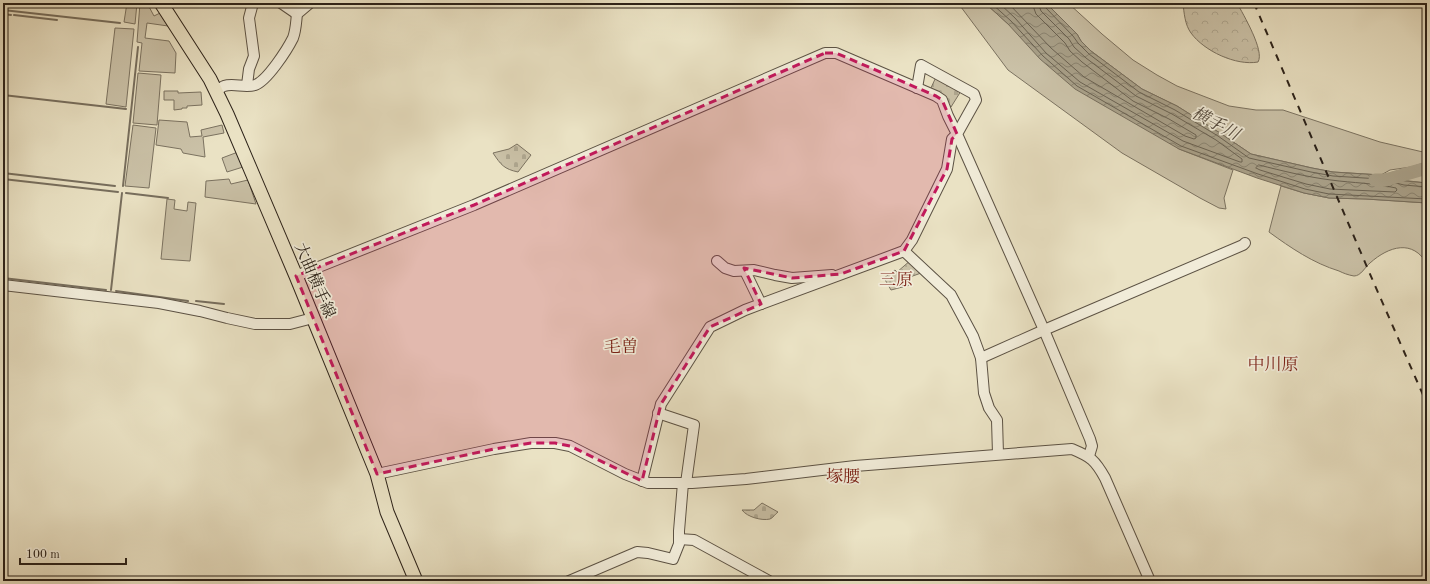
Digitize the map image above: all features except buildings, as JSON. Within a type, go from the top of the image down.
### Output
[{"type":"main road","name":"大曲横手線","points":[[161,3],[202,66],[216,91],[296,276],[377,474],[387,512],[416,581]]},
{"type":"street","points":[[246,86],[249,69],[254,56],[249,18],[253,3]]},
{"type":"street","points":[[281,3],[297,14]]},
{"type":"street","points":[[216,91],[224,86],[254,86],[261,82],[284,53],[293,37],[297,14],[310,3]]},
{"type":"street","points":[[296,276],[474,205],[825,53],[836,53],[936,96],[942,100],[1044,330],[1090,439],[1092,446],[1089,456]]},
{"type":"street","points":[[642,481],[661,404],[710,327],[745,310],[904,251],[912,240],[947,169],[952,139],[958,134],[976,100],[974,94],[921,65],[917,88]]},
{"type":"street","points":[[981,358],[1243,245],[1245,242]]},
{"type":"street","points":[[904,251],[951,295],[973,336],[981,358],[984,393],[997,420],[998,454]]},
{"type":"street","points":[[717,261],[725,268],[745,271],[754,270],[792,278],[841,274]]},
{"type":"street","points":[[745,271],[761,304]]},
{"type":"street","points":[[3,285],[159,303],[255,324],[290,324],[313,318]]},
{"type":"street","points":[[569,581],[636,552],[648,553],[672,559],[679,544],[684,483],[694,425],[658,413]]},
{"type":"street","points":[[377,474],[532,442],[555,443],[570,446],[625,474],[648,483],[684,483],[746,479],[855,466],[1072,449],[1089,456],[1097,464],[1105,478],[1150,581]]},
{"type":"street","points":[[679,539],[694,540],[769,581]]},
{"type":"highlighted area","points":[[825,53],[836,53],[936,96],[942,100],[957,134],[952,139],[947,169],[904,251],[841,274],[792,278],[744,268],[761,304],[710,327],[661,404],[642,481],[570,446],[555,443],[531,443],[494,449],[377,474],[296,276],[474,205]]},
{"type":"green space","points":[[127,3],[137,3],[135,24],[124,22]]},
{"type":"green space","points":[[140,3],[147,3],[154,16],[160,13],[168,26],[147,23],[145,38],[169,41],[176,53],[175,73],[139,71],[142,43],[137,42]]},
{"type":"green space","points":[[958,3],[985,3],[1008,24],[1179,149],[1233,170],[1224,198],[1226,209],[1219,208],[1200,198],[1122,153],[1008,70]]},
{"type":"green space","points":[[1046,3],[1068,3],[1133,60],[1177,86],[1229,106],[1256,110],[1283,110],[1380,142],[1427,152],[1427,162],[1411,167],[1390,170],[1381,175],[1333,172],[1251,154],[1177,106],[1142,89],[1091,51],[1081,41],[1077,34]]},
{"type":"green space","points":[[1183,3],[1237,3],[1256,41],[1259,50],[1258,62],[1240,62],[1221,56],[1204,46],[1191,33],[1187,26]]},
{"type":"green space","points":[[115,28],[134,29],[126,107],[106,104]]},
{"type":"green space","points":[[138,73],[161,75],[157,125],[133,123]]},
{"type":"green space","points":[[936,77],[961,91],[951,107],[944,98],[930,90]]},
{"type":"green space","points":[[164,91],[178,91],[178,93],[201,92],[202,105],[187,106],[187,108],[174,110],[174,100],[164,100]]},
{"type":"green space","points":[[159,120],[187,122],[190,137],[202,136],[201,130],[222,125],[224,133],[203,137],[205,157],[183,153],[181,149],[156,145]]},
{"type":"green space","points":[[133,125],[156,128],[149,188],[125,186]]},
{"type":"green space","points":[[517,144],[531,155],[518,172],[503,166],[493,153],[509,149]]},
{"type":"green space","points":[[238,152],[243,167],[227,172],[222,158]]},
{"type":"green space","points":[[1427,172],[1427,183],[1400,180],[1411,176]]},
{"type":"green space","points":[[229,179],[231,184],[248,180],[256,204],[205,197],[206,181]]},
{"type":"green space","points":[[1281,186],[1304,193],[1329,198],[1427,203],[1427,264],[1421,256],[1408,248],[1393,249],[1385,252],[1377,257],[1359,275],[1356,276],[1329,268],[1311,259],[1269,232]]},
{"type":"green space","points":[[167,199],[175,200],[174,209],[187,211],[188,202],[196,203],[190,261],[161,259]]},
{"type":"green space","points":[[911,260],[924,272],[907,278],[910,285],[891,290],[884,278],[895,270],[897,272]]},
{"type":"green space","points":[[762,503],[778,512],[771,518],[763,519],[755,518],[742,510],[754,510]]},
{"type":"water","points":[[985,3],[1046,3],[1077,34],[1081,41],[1091,51],[1142,89],[1177,106],[1251,154],[1333,172],[1381,175],[1405,181],[1427,183],[1427,203],[1329,198],[1304,193],[1257,178],[1179,149],[1075,89],[1040,59],[1008,24]]},
{"type":"waterway","points":[[3,10],[120,23]]},
{"type":"waterway","points":[[3,14],[11,15]]},
{"type":"waterway","points":[[14,15],[57,20]]},
{"type":"waterway","points":[[123,186],[138,47]]},
{"type":"waterway","points":[[3,95],[126,109]]},
{"type":"waterway","name":"横手川","points":[[1375,180],[1385,180],[1427,168]]},
{"type":"waterway","points":[[3,173],[115,186]]},
{"type":"waterway","points":[[3,179],[118,192]]},
{"type":"waterway","points":[[111,290],[122,193]]},
{"type":"waterway","points":[[126,193],[168,198]]},
{"type":"waterway","points":[[3,278],[106,290]]},
{"type":"waterway","points":[[116,291],[188,301]]},
{"type":"waterway","points":[[196,301],[224,304]]},
{"type":"railway","points":[[1254,3],[1427,404]]},
{"type":"district","name":"三原","points":[[896,279]]},
{"type":"district","name":"毛曽","points":[[621,346]]},
{"type":"district","name":"中川原","points":[[1273,364]]},
{"type":"district","name":"塚腰","points":[[843,476]]}]
